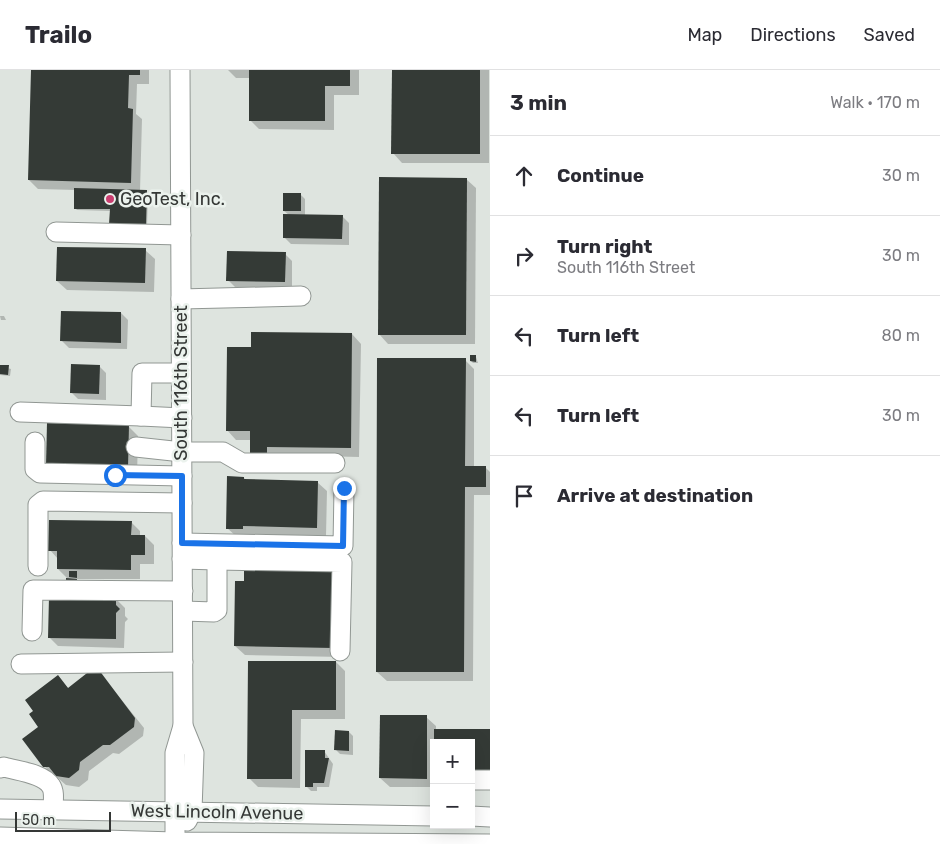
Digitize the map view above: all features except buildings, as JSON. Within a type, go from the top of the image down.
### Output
[{"type":"street","name":"South 116th Street","points":[[175,843],[183,811],[175,753],[184,726],[180,70]]},
{"type":"street","points":[[56,232],[181,235]]},
{"type":"street","points":[[181,299],[301,296]]},
{"type":"street","points":[[141,416],[142,373],[181,373]]},
{"type":"street","points":[[20,412],[182,418]]},
{"type":"street","points":[[35,442],[36,469],[40,473],[182,476]]},
{"type":"street","points":[[136,447],[182,452],[223,452],[242,463],[335,463]]},
{"type":"street","points":[[340,651],[344,488]]},
{"type":"street","points":[[38,566],[38,505],[43,501],[182,503]]},
{"type":"street","points":[[182,551],[343,554]]},
{"type":"street","points":[[182,551],[217,560],[343,554]]},
{"type":"street","points":[[183,611],[214,612],[217,610],[217,560]]},
{"type":"street","points":[[32,631],[33,590],[183,592]]},
{"type":"street","points":[[21,664],[183,662]]},
{"type":"street","points":[[0,768],[4,767],[40,777],[49,783],[52,787],[53,809]]},
{"type":"street","points":[[475,780],[490,780]]},
{"type":"street","name":"West Lincoln Avenue","points":[[0,809],[430,816]]},
{"type":"street","points":[[365,843],[366,814]]},
{"type":"street","points":[[475,816],[490,817]]},
{"type":"street","name":"West Lincoln Avenue","points":[[0,837],[175,843],[490,844]]},
{"type":"place","name":"GeoTest, Inc.","points":[[110,199]]},
{"type":"route","points":[[115,475],[182,476],[182,543],[343,546],[344,488]]}]
